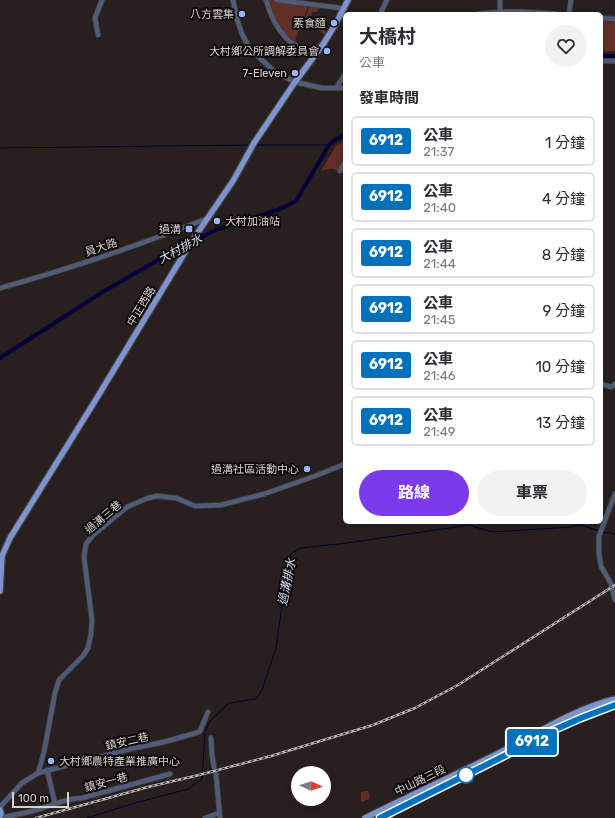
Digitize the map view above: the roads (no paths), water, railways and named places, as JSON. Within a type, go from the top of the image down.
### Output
[{"type":"main road","name":"中正西路","points":[[0,591],[2,556],[10,538],[190,244],[233,181],[254,143],[295,82],[324,43],[348,0]]},
{"type":"main road","name":"中山路三段","points":[[365,818],[498,753],[561,720],[596,704],[615,699]]},
{"type":"main road","name":"中山路三段","points":[[380,818],[554,730],[615,705]]},
{"type":"main road","points":[[0,810],[0,816]]},
{"type":"street","points":[[98,35],[95,18],[102,0]]},
{"type":"street","points":[[233,0],[242,34],[250,49],[275,72],[295,82],[322,88],[343,88]]},
{"type":"street","points":[[266,0],[274,22],[287,39],[315,55]]},
{"type":"street","points":[[277,0],[344,9]]},
{"type":"street","points":[[381,12],[387,0]]},
{"type":"street","points":[[500,0],[500,12]]},
{"type":"street","points":[[569,12],[571,0]]},
{"type":"street","points":[[603,18],[615,19]]},
{"type":"street","points":[[603,61],[615,61]]},
{"type":"street","points":[[337,88],[343,77]]},
{"type":"street","points":[[340,171],[343,165]]},
{"type":"street","name":"員大路","points":[[0,288],[86,262],[206,220]]},
{"type":"street","points":[[603,384],[611,386],[615,384]]},
{"type":"street","name":"過溝三巷","points":[[38,773],[42,762],[54,693],[59,680],[83,656],[88,648],[92,620],[84,557],[86,544],[93,535],[127,507],[148,498],[157,496],[176,498],[195,506],[221,505],[264,494],[343,465]]},
{"type":"street","points":[[615,494],[599,536],[599,554],[601,566],[611,584],[615,600]]},
{"type":"street","name":"鎮安二巷","points":[[38,773],[196,733],[200,731],[208,712]]},
{"type":"street","points":[[211,738],[214,767]]},
{"type":"street","points":[[47,770],[55,803]]},
{"type":"street","points":[[0,807],[22,783],[38,773]]},
{"type":"street","name":"鎮安一巷","points":[[0,816],[6,817],[45,808],[55,803],[73,798],[82,798],[170,774]]},
{"type":"street","points":[[205,818],[219,816],[216,774]]},
{"type":"waterway","name":"大村排水","points":[[603,56],[615,56]]},
{"type":"waterway","name":"大村排水","points":[[0,358],[101,293],[179,248],[218,229],[278,210],[296,201],[329,145],[343,136]]},
{"type":"waterway","points":[[0,148],[249,145]]},
{"type":"waterway","points":[[255,145],[329,145]]},
{"type":"waterway","name":"過溝排水","points":[[87,818],[188,789],[202,779],[205,732],[210,721],[229,703],[256,699],[262,690],[276,648],[287,570],[292,553],[300,548],[347,543],[469,525],[492,532],[571,527],[580,525],[600,531]]},
{"type":"waterway","name":"過溝排水","points":[[603,532],[615,534]]},
{"type":"railway","points":[[36,818],[148,787],[271,756],[373,725],[415,708],[458,685],[615,585]]},
{"type":"place","name":"八方雲集","points":[[242,14]]},
{"type":"place","name":"素食麵","points":[[334,23]]},
{"type":"place","name":"大村鄉公所調解委員會","points":[[327,51]]},
{"type":"place","name":"7-Eleven","points":[[295,73]]},
{"type":"place","name":"大村加油站","points":[[217,221]]},
{"type":"place","name":"過溝","points":[[189,229]]},
{"type":"place","name":"過溝社區活動中心","points":[[307,469]]},
{"type":"place","name":"大村鄉農特產業推廣中心","points":[[51,761]]}]
